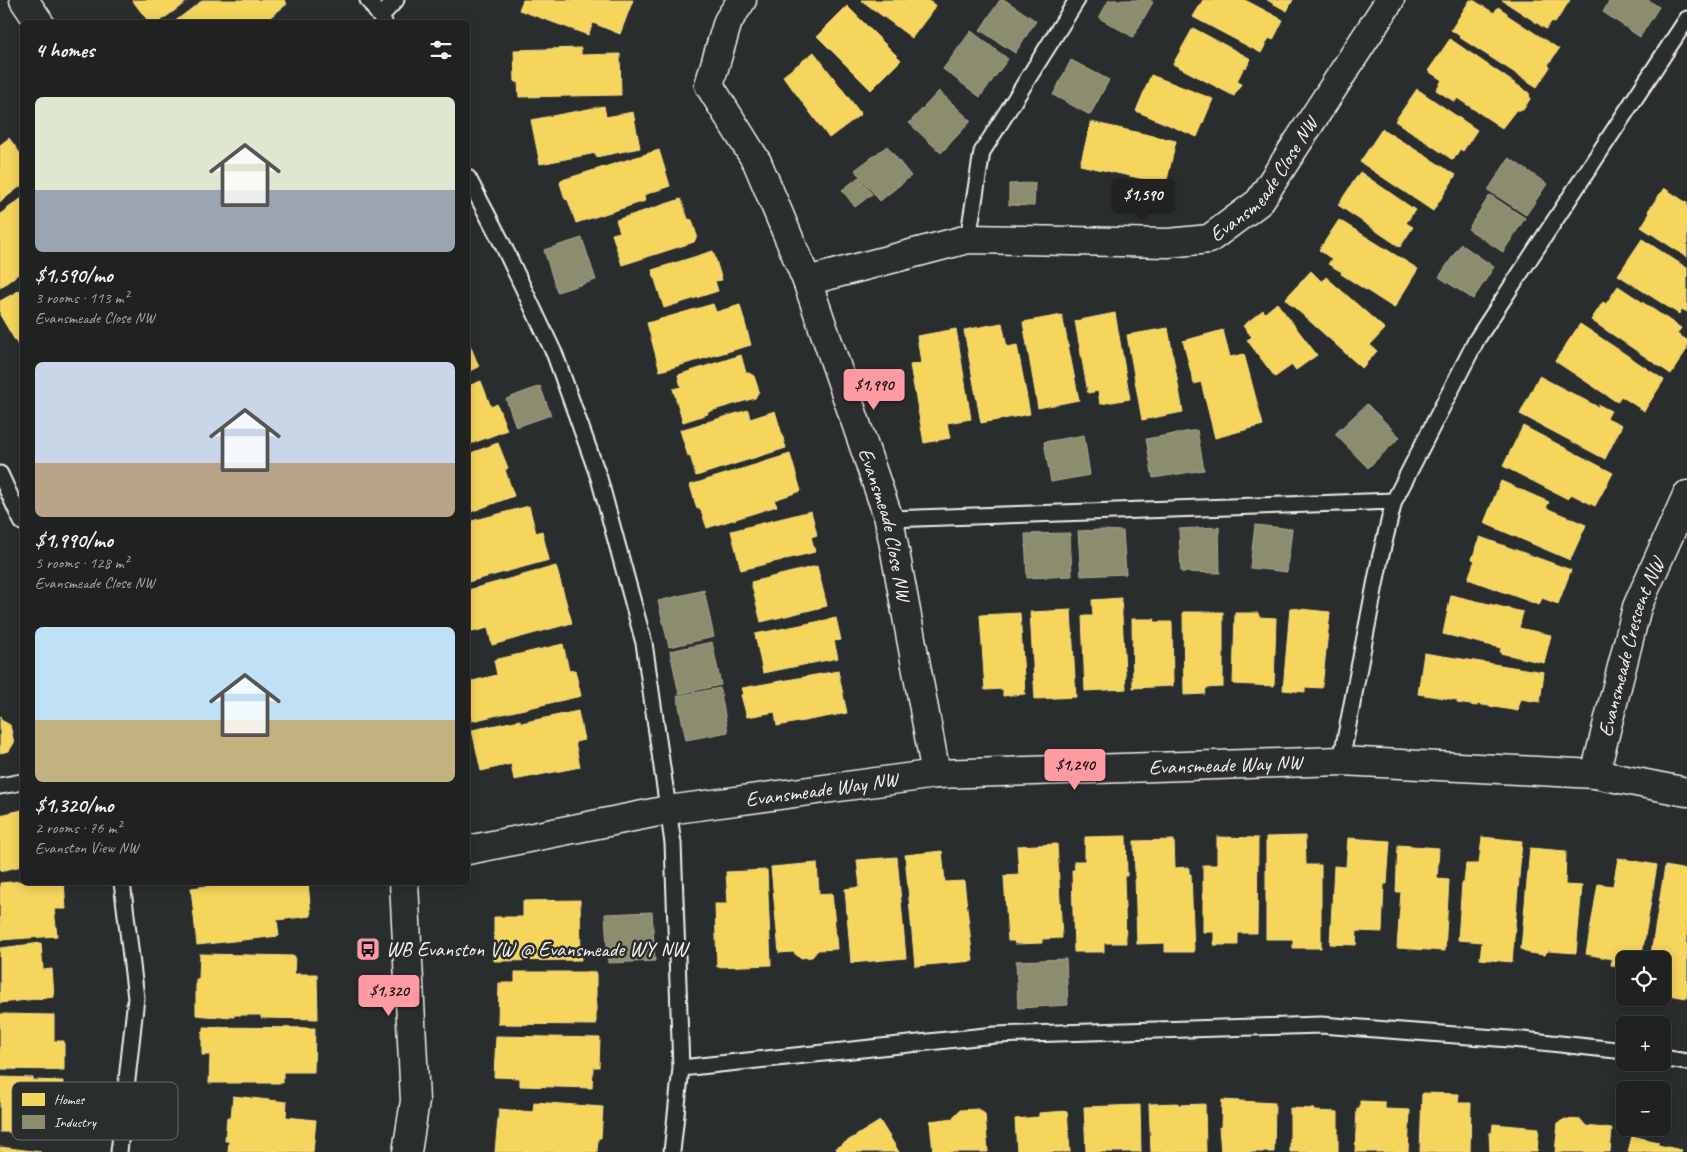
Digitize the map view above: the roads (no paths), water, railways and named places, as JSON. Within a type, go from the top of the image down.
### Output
[{"type":"street","points":[[24,0],[38,20]]},
{"type":"street","name":"Evansmeade Close NW","points":[[742,0],[728,21],[709,85],[757,162],[807,281],[889,519],[936,774]]},
{"type":"street","name":"Evansmeade Close NW","points":[[807,281],[968,239],[1168,243],[1209,239],[1259,202],[1390,0]]},
{"type":"street","name":"Evansmeade Crescent NW","points":[[1595,774],[1637,606],[1687,495]]},
{"type":"street","name":"Evansmeade Way NW","points":[[470,850],[668,810],[936,774],[1341,761],[1595,774],[1687,792]]},
{"type":"street","points":[[404,885],[415,1102],[408,1152]]},
{"type":"lane","points":[[368,0],[383,19],[396,0]]},
{"type":"lane","points":[[968,239],[982,152],[1077,0]]},
{"type":"lane","points":[[1341,761],[1380,559],[1394,501],[1477,339],[1687,19]]},
{"type":"lane","points":[[470,182],[501,241],[555,356],[599,478],[644,643],[673,843],[681,1068],[672,1152]]},
{"type":"lane","points":[[0,474],[20,518]]},
{"type":"lane","points":[[889,519],[1394,501]]},
{"type":"lane","points":[[0,786],[20,782]]},
{"type":"lane","points":[[122,885],[136,998],[127,1082]]},
{"type":"lane","points":[[681,1068],[994,1036],[1321,1025],[1523,1040],[1616,1050]]},
{"type":"lane","points":[[1671,1059],[1687,1062]]},
{"type":"place","name":"WB Evanston VW @ Evansmeade WY NW","points":[[368,949]]}]
